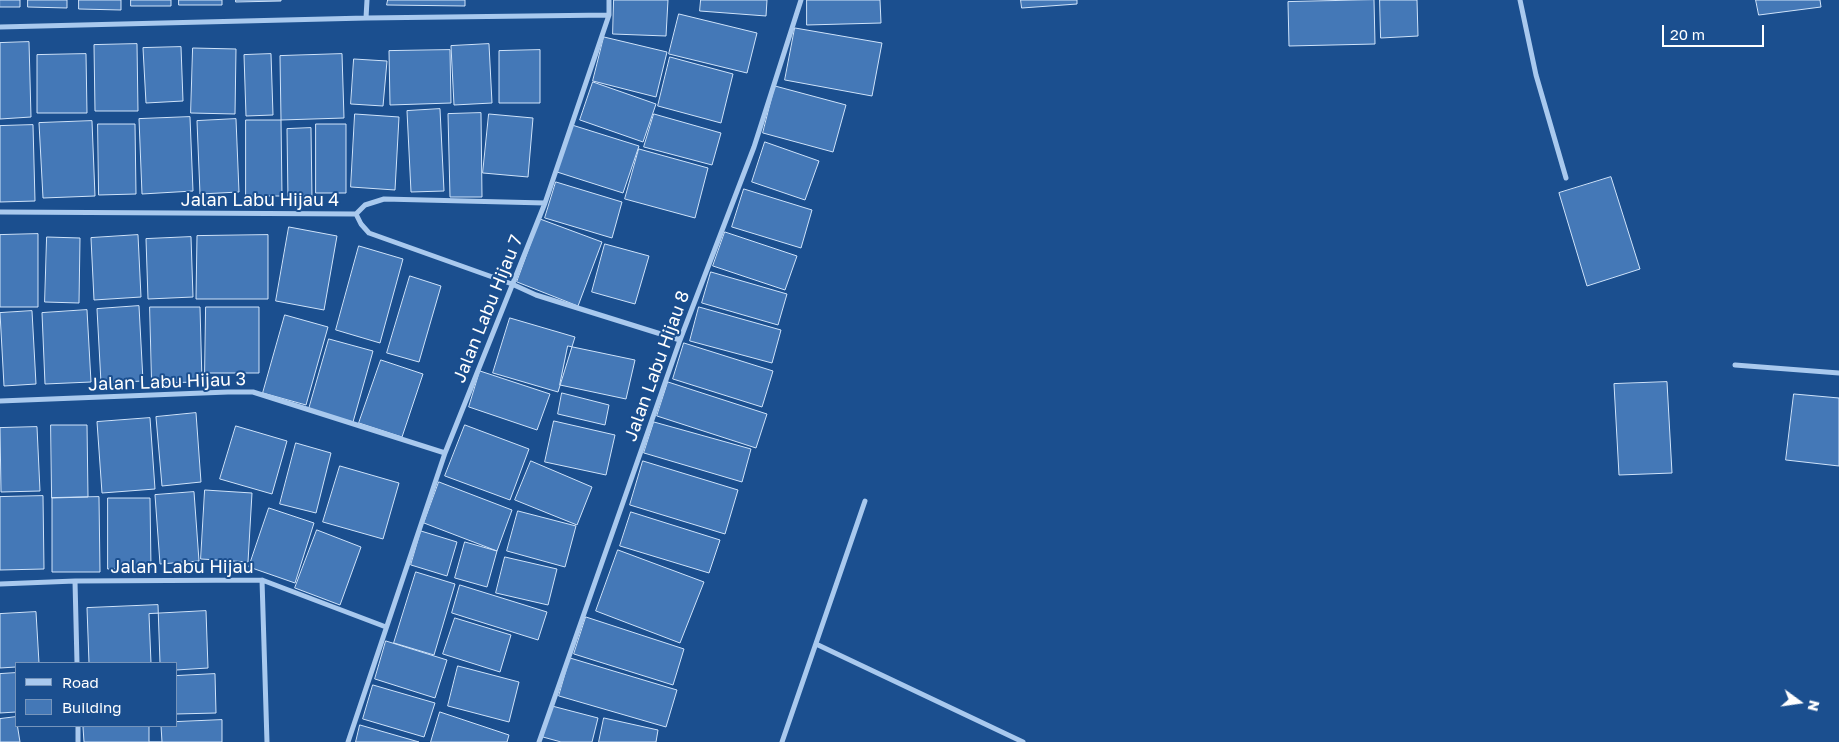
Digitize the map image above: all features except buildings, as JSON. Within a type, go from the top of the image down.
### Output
[{"type":"street","points":[[366,18],[367,0]]},
{"type":"street","name":"Jalan Labu Hijau 7","points":[[348,742],[445,453],[544,203],[608,15],[609,0]]},
{"type":"street","name":"Jalan Labu Hijau 8","points":[[539,742],[680,340],[754,147],[801,0]]},
{"type":"street","points":[[1520,0],[1536,75],[1566,178]]},
{"type":"street","points":[[0,27],[366,18],[608,15]]},
{"type":"street","name":"Jalan Labu Hijau 4","points":[[0,212],[356,214],[365,205],[384,199],[544,203]]},
{"type":"street","points":[[356,214],[361,224],[369,233],[512,284],[536,295],[680,340]]},
{"type":"street","points":[[1735,366],[1839,373]]},
{"type":"street","name":"Jalan Labu Hijau 3","points":[[0,400],[252,392],[445,453]]},
{"type":"street","points":[[782,742],[865,501]]},
{"type":"street","points":[[262,580],[267,742]]},
{"type":"street","name":"Jalan Labu Hijau","points":[[0,584],[75,581],[262,580],[386,627]]},
{"type":"street","points":[[75,581],[76,662]]},
{"type":"street","points":[[816,644],[1023,742]]},
{"type":"street","points":[[78,727],[78,742]]}]
